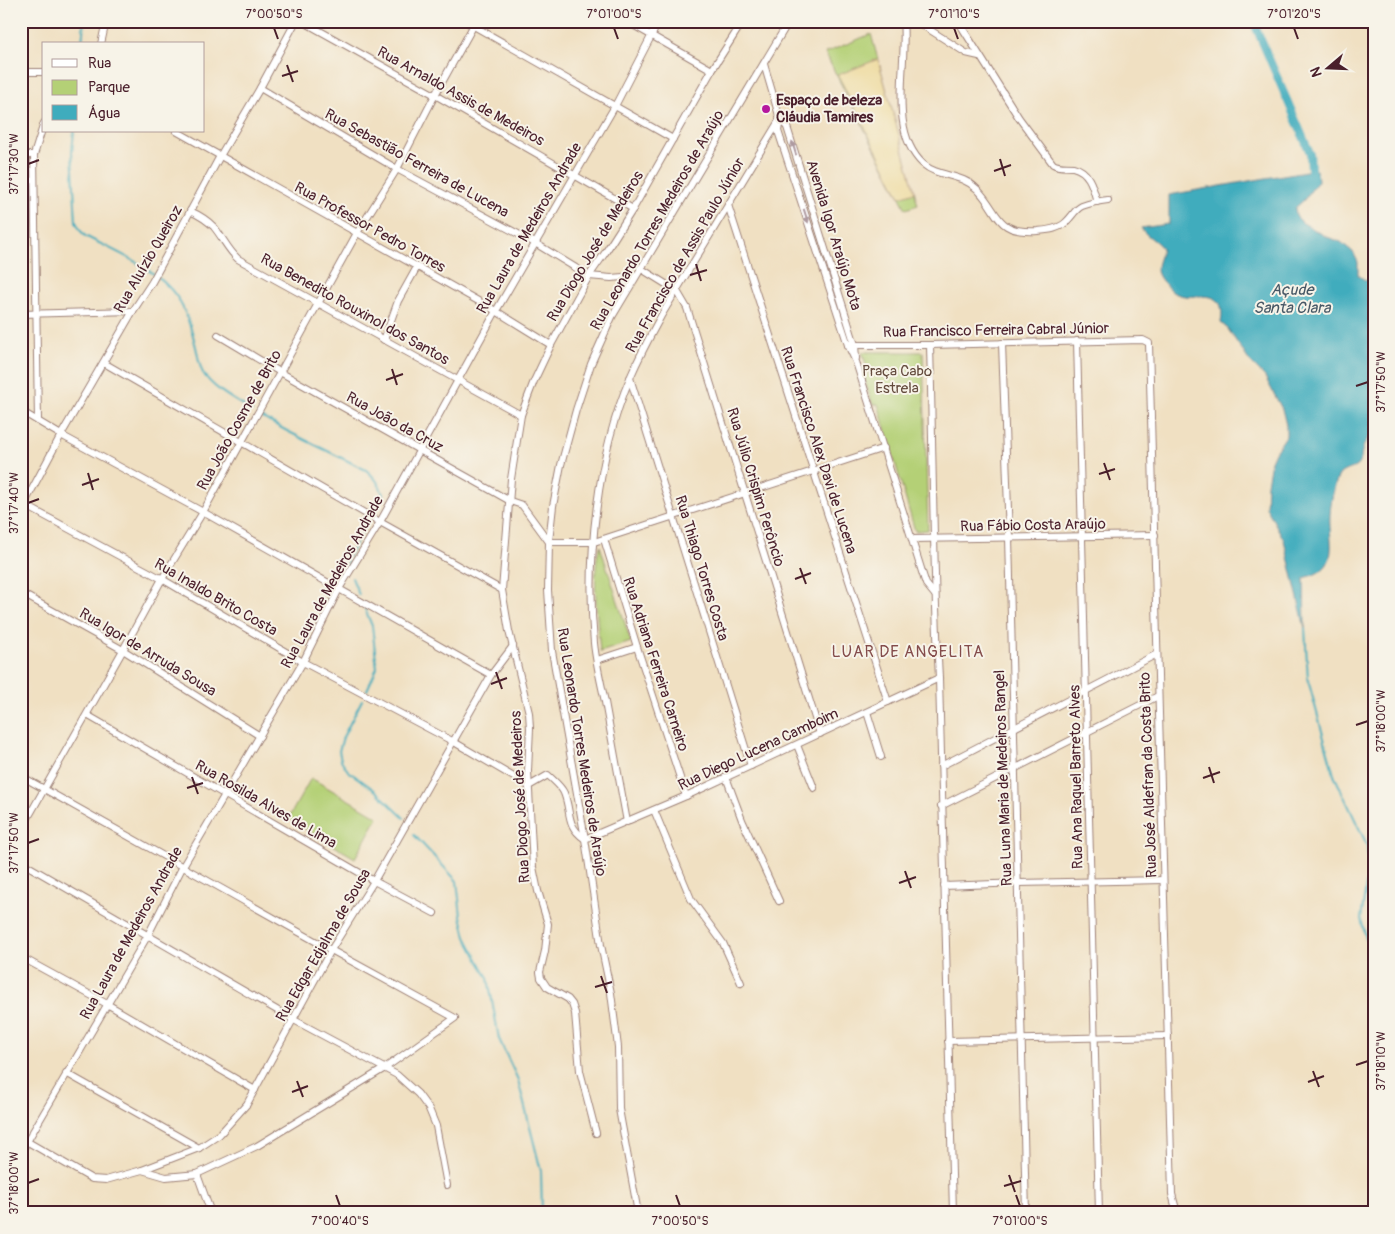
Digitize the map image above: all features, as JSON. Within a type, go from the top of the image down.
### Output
[{"type":"street","points":[[101,42],[106,21]]},
{"type":"street","name":"Rua Aluízio Queiroz","points":[[22,506],[61,435],[160,268],[296,21]]},
{"type":"street","name":"Rua Arnaldo Assis de Medeiros","points":[[302,21],[633,209]]},
{"type":"street","points":[[465,21],[475,24],[673,139]]},
{"type":"street","points":[[626,21],[712,70]]},
{"type":"street","name":"Rua Laura de Medeiros Andrade","points":[[21,1152],[24,1140],[148,935],[183,866],[303,662],[339,589],[380,522],[496,311],[615,106],[659,21]]},
{"type":"street","name":"Rua Diogo José de Medeiros","points":[[596,1133],[580,1071],[575,1014],[572,1004],[568,999],[547,987],[541,978],[548,924],[535,879],[528,770],[529,713],[505,613],[502,590],[511,479],[520,415],[551,345],[589,276],[633,209],[712,70],[743,21]]},
{"type":"street","name":"Rua Leonardo Torres Medeiros de Araújo","points":[[638,1213],[619,1110],[618,1048],[611,993],[601,945],[585,839],[549,635],[549,542],[553,506],[561,465],[576,410],[591,364],[612,317],[788,21]]},
{"type":"street","points":[[903,21],[902,101],[905,133],[910,145],[925,165],[939,173],[968,181],[980,192],[998,220],[1006,226],[1015,229],[1035,231],[1055,228],[1067,222],[1083,206],[1108,200]]},
{"type":"street","points":[[916,21],[966,53],[979,56]]},
{"type":"street","points":[[958,21],[1018,118],[1045,154],[1057,166],[1074,167],[1082,170],[1091,182],[1097,202]]},
{"type":"street","name":"Rua João Cosme de Brito","points":[[21,830],[124,650],[162,579],[203,512],[357,234],[396,169],[475,24]]},
{"type":"street","name":"Avenida Igor Araújo Mota","points":[[764,64],[780,119],[778,131],[852,345],[926,584],[935,595]]},
{"type":"street","points":[[21,72],[42,72]]},
{"type":"street","name":"Rua Sebastião Ferreira de Lucena","points":[[260,88],[396,169],[535,243],[589,276]]},
{"type":"street","name":"Rua Francisco de Assis Paulo Júnior","points":[[627,822],[594,644],[592,613],[597,502],[608,450],[630,378],[661,316],[678,291],[780,119]]},
{"type":"street","points":[[38,421],[34,155],[42,129]]},
{"type":"street","name":"Rua Professor Pedro Torres","points":[[178,132],[496,311],[551,345]]},
{"type":"street","points":[[21,155],[34,155]]},
{"type":"street","name":"Rua Francisco Alex Davi de Lucena","points":[[728,205],[888,702]]},
{"type":"street","name":"Rua Benedito Rouxinol dos Santos","points":[[190,211],[203,218],[213,227],[238,259],[520,415]]},
{"type":"street","points":[[384,340],[398,301],[418,267]]},
{"type":"street","points":[[640,268],[678,291]]},
{"type":"street","points":[[589,276],[611,278],[636,276]]},
{"type":"street","name":"Rua Júlio Crispim Perôncio","points":[[678,291],[687,308],[820,734]]},
{"type":"street","points":[[21,314],[133,311]]},
{"type":"street","name":"Rua João da Cruz","points":[[218,335],[419,451],[522,505],[549,542]]},
{"type":"street","name":"Rua Francisco Ferreira Cabral Júnior","points":[[852,345],[1144,340]]},
{"type":"street","name":"Rua José Aldefran da Costa Brito","points":[[1144,340],[1150,346],[1172,1194],[1177,1213]]},
{"type":"street","name":"Rua Ana Raquel Barreto Alves","points":[[1077,341],[1099,1213]]},
{"type":"street","name":"Rua Luna Maria de Medeiros Rangel","points":[[1002,343],[1019,883],[1026,1213]]},
{"type":"street","points":[[930,345],[952,1213]]},
{"type":"street","points":[[104,363],[502,590]]},
{"type":"street","name":"Rua Thiago Torres Costa","points":[[630,378],[751,766]]},
{"type":"street","points":[[21,411],[491,675]]},
{"type":"street","points":[[549,542],[594,542],[672,515],[884,448]]},
{"type":"street","name":"Rua Inaldo Brito Costa","points":[[22,506],[162,579],[303,662],[454,742],[529,786]]},
{"type":"street","name":"Rua Fábio Costa Araújo","points":[[912,539],[1155,535]]},
{"type":"street","name":"Rua Adriana Ferreira Carneiro","points":[[604,539],[686,796]]},
{"type":"street","name":"Rua Igor de Arruda Sousa","points":[[21,593],[124,650],[260,736]]},
{"type":"street","name":"Rua Edgar Edjalma de Sousa","points":[[24,1140],[92,1179],[106,1180],[142,1170],[199,1148],[219,1135],[239,1115],[255,1090],[331,950],[374,881],[491,675],[513,646]]},
{"type":"street","points":[[597,660],[637,647]]},
{"type":"street","points":[[941,766],[1157,654]]},
{"type":"street","name":"Rua Diego Lucena Camboim","points":[[585,839],[797,746],[939,678]]},
{"type":"street","points":[[942,806],[1158,696]]},
{"type":"street","points":[[867,712],[881,757]]},
{"type":"street","name":"Rua Rosilda Alves de Lima","points":[[86,715],[374,881],[434,913]]},
{"type":"street","points":[[797,746],[814,788]]},
{"type":"street","points":[[529,786],[548,775],[561,787],[572,826],[585,839]]},
{"type":"street","points":[[21,776],[46,788],[331,950],[455,1018],[384,1068],[257,1146],[197,1174],[166,1177],[142,1170]]},
{"type":"street","points":[[726,777],[742,820],[779,901]]},
{"type":"street","points":[[654,810],[691,899],[723,943],[741,983]]},
{"type":"street","points":[[21,862],[294,1020],[384,1068],[406,1082],[429,1109],[436,1126],[446,1185]]},
{"type":"street","points":[[944,886],[1163,880]]},
{"type":"street","points":[[21,957],[107,1004],[255,1090]]},
{"type":"street","points":[[948,1041],[1168,1036]]},
{"type":"street","points":[[66,1073],[199,1148]]},
{"type":"street","points":[[197,1174],[211,1213]]},
{"type":"green space","points":[[871,34],[918,205],[906,209],[825,53]]},
{"type":"green space","name":"Praça Cabo Estrela","points":[[862,352],[923,352],[928,530],[915,531],[878,404],[873,405],[863,376],[869,374]]},
{"type":"green space","points":[[600,546],[631,642],[600,652],[596,568]]},
{"type":"green space","points":[[311,778],[378,817],[355,858],[288,819]]},
{"type":"sand","points":[[878,59],[915,192],[900,197],[838,75]]},
{"type":"water","name":"Açude Santa Clara","points":[[1317,170],[1318,181],[1304,200],[1295,208],[1296,216],[1303,223],[1327,237],[1341,242],[1353,252],[1358,262],[1358,275],[1365,280],[1374,281],[1374,416],[1371,432],[1364,446],[1360,461],[1357,466],[1340,474],[1336,483],[1331,509],[1331,552],[1329,559],[1321,570],[1314,575],[1304,578],[1305,628],[1284,540],[1266,507],[1271,461],[1286,436],[1286,425],[1282,409],[1265,377],[1250,362],[1228,329],[1221,323],[1222,311],[1215,298],[1208,296],[1184,296],[1175,293],[1160,278],[1157,266],[1162,248],[1141,228],[1169,224],[1169,195]]},
{"type":"waterway","points":[[82,42],[84,21]]},
{"type":"waterway","points":[[1253,21],[1310,153],[1311,170]]},
{"type":"waterway","points":[[74,132],[72,152],[76,222],[80,230],[85,236],[147,269],[169,287],[181,303],[186,315],[203,373],[219,390],[252,411]]},
{"type":"waterway","points":[[259,416],[366,470],[372,475],[383,495],[374,512]]},
{"type":"waterway","points":[[348,569],[347,559],[368,522]]},
{"type":"waterway","points":[[352,578],[359,595]]},
{"type":"waterway","points":[[365,609],[372,626],[377,668],[367,690]]},
{"type":"waterway","points":[[1305,628],[1308,680],[1334,775],[1367,845],[1369,866],[1361,919],[1368,946],[1374,957]]},
{"type":"waterway","points":[[362,700],[343,737],[339,751],[341,760],[348,771],[376,791],[404,818]]},
{"type":"waterway","points":[[414,835],[457,881],[461,916],[466,937],[488,978],[499,1039],[518,1080],[541,1171],[542,1213]]},
{"type":"place","name":"Espaço de beleza Cláudia Tamires","points":[[766,109]]},
{"type":"district","name":"LUAR DE ANGELITA","points":[[908,651]]}]
